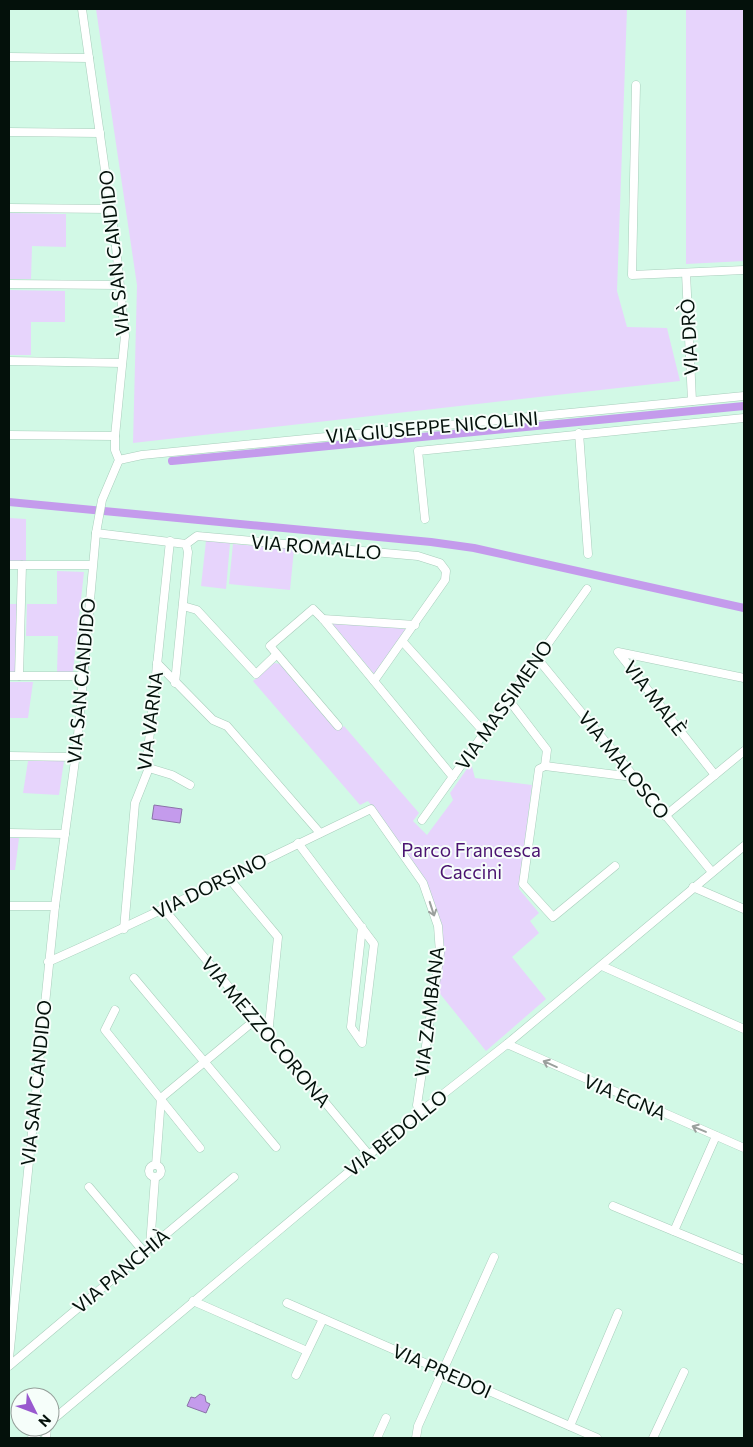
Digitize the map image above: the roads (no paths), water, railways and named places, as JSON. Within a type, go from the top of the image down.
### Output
[{"type":"street","name":"VIA SAN CANDIDO","points":[[9,1358],[48,962],[75,757],[92,565],[102,500],[119,460],[115,450],[115,436],[126,336],[111,209],[82,9]]},
{"type":"street","points":[[9,57],[89,58]]},
{"type":"street","points":[[636,85],[632,275],[744,270]]},
{"type":"street","points":[[9,132],[100,133]]},
{"type":"street","points":[[9,208],[111,209]]},
{"type":"street","name":"VIA DRÒ","points":[[686,273],[692,401]]},
{"type":"street","points":[[9,284],[119,285]]},
{"type":"street","points":[[9,361],[122,363]]},
{"type":"street","name":"VIA GIUSEPPE NICOLINI","points":[[119,460],[142,455],[744,396]]},
{"type":"street","points":[[425,518],[418,451],[579,433],[744,418]]},
{"type":"street","points":[[579,433],[588,554]]},
{"type":"street","points":[[9,435],[115,436]]},
{"type":"street","points":[[96,533],[186,544],[188,552],[175,682]]},
{"type":"street","name":"VIA ROMALLO","points":[[186,544],[197,536],[418,556],[434,560],[445,568],[445,580],[415,625]]},
{"type":"street","name":"VIA VARNA","points":[[124,929],[135,803],[149,768],[148,751],[170,541]]},
{"type":"street","points":[[9,565],[92,565]]},
{"type":"street","points":[[19,676],[22,565]]},
{"type":"street","name":"VIA MASSIMENO","points":[[422,820],[587,589]]},
{"type":"street","points":[[183,606],[197,610],[256,674],[276,655]]},
{"type":"street","points":[[338,726],[270,646],[313,610],[324,618],[453,777]]},
{"type":"street","points":[[324,618],[415,625]]},
{"type":"street","points":[[374,681],[415,625]]},
{"type":"street","points":[[403,642],[484,732]]},
{"type":"street","name":"VIA MALÈ","points":[[715,775],[618,652],[744,678]]},
{"type":"street","name":"VIA MALOSCO","points":[[537,658],[712,872]]},
{"type":"street","points":[[157,663],[213,720],[227,726],[320,833]]},
{"type":"street","points":[[9,676],[82,676]]},
{"type":"street","points":[[508,699],[547,750],[544,766]]},
{"type":"street","points":[[665,816],[744,751]]},
{"type":"street","points":[[9,756],[75,757]]},
{"type":"street","points":[[615,866],[553,917],[523,884],[539,769],[544,766],[633,777]]},
{"type":"street","points":[[149,768],[172,775],[190,785]]},
{"type":"street","name":"VIA DORSINO","points":[[48,962],[124,929],[227,876],[371,808]]},
{"type":"street","name":"VIA ZAMBANA","points":[[371,808],[423,883],[438,926],[440,953],[416,1105],[419,1113]]},
{"type":"street","points":[[9,833],[65,834]]},
{"type":"street","points":[[298,843],[362,927],[374,944],[362,1043],[351,1027],[362,927]]},
{"type":"street","name":"VIA BEDOLLO","points":[[60,1414],[419,1113],[602,966],[693,887],[744,846]]},
{"type":"street","points":[[227,876],[278,937],[268,1035]]},
{"type":"street","points":[[693,887],[744,909]]},
{"type":"street","points":[[9,906],[55,906]]},
{"type":"street","name":"VIA MEZZOCORONA","points":[[163,908],[369,1155]]},
{"type":"street","points":[[602,966],[744,1029]]},
{"type":"street","points":[[134,978],[276,1147]]},
{"type":"street","points":[[115,1010],[105,1030],[200,1148]]},
{"type":"street","points":[[147,1249],[155,1178],[162,1171],[156,1165],[161,1098],[255,1020]]},
{"type":"street","name":"VIA EGNA","points":[[507,1044],[744,1148]]},
{"type":"street","points":[[674,1231],[716,1136]]},
{"type":"street","name":"VIA PANCHIÀ","points":[[9,1366],[234,1176]]},
{"type":"street","points":[[89,1187],[147,1249]]},
{"type":"street","points":[[613,1206],[744,1260]]},
{"type":"street","points":[[416,1438],[418,1426],[494,1257]]},
{"type":"street","points":[[193,1301],[307,1351]]},
{"type":"street","name":"VIA PREDOI","points":[[287,1303],[597,1438]]},
{"type":"street","points":[[570,1426],[618,1313]]},
{"type":"street","points":[[296,1375],[323,1319]]},
{"type":"street","points":[[653,1438],[684,1372]]},
{"type":"street","points":[[377,1438],[386,1418]]},
{"type":"street","points":[[31,1438],[36,1438]]},
{"type":"waterway","points":[[172,461],[744,406]]},
{"type":"waterway","points":[[9,502],[431,542],[474,548],[744,608]]},
{"type":"park label","name":"Parco Francesca Caccini","points":[[471,861]]}]
